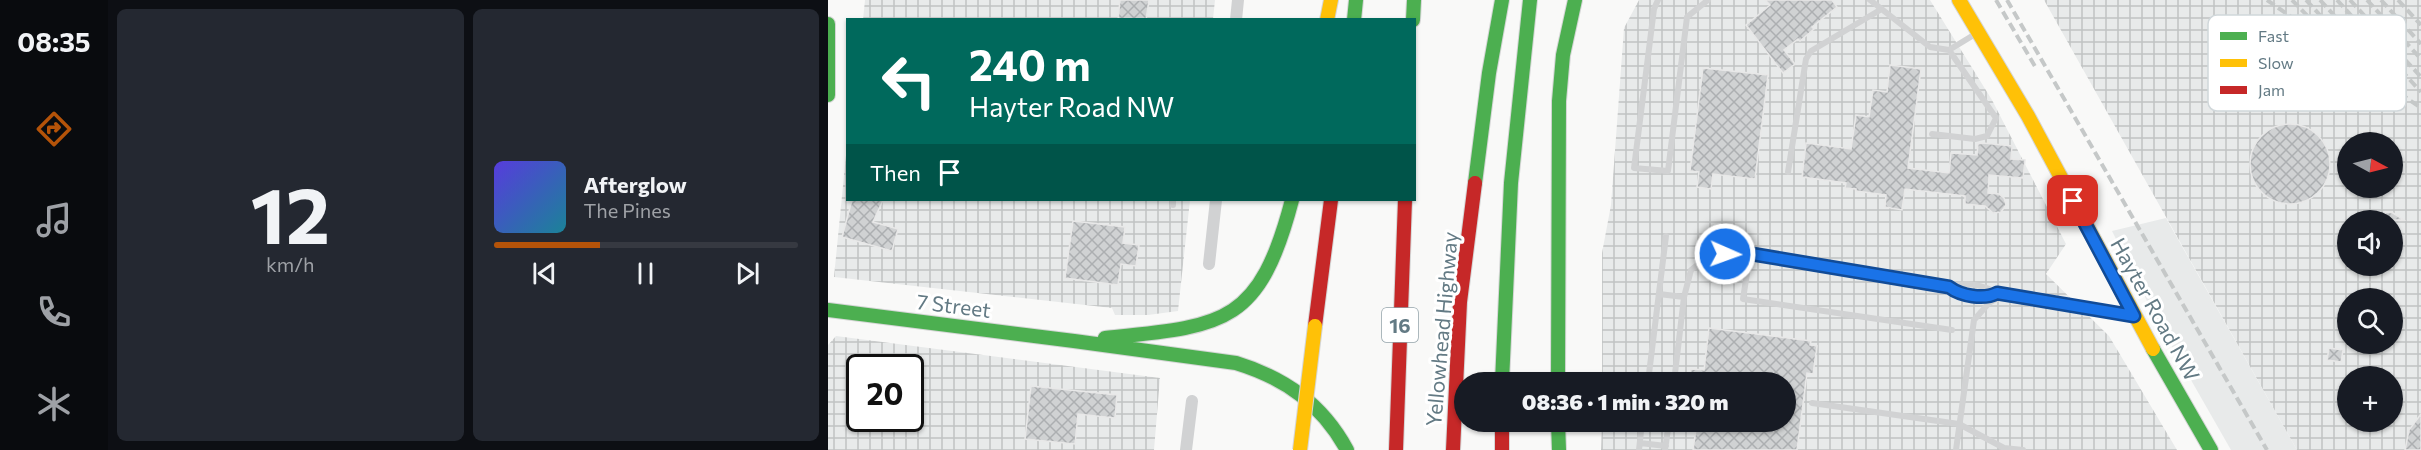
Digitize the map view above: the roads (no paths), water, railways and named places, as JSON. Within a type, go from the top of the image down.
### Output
[{"type":"main road","points":[[1327,18],[1331,0]]},
{"type":"main road","points":[[1354,18],[1356,0]]},
{"type":"main road","points":[[1413,0],[1413,18]]},
{"type":"main road","name":"Yellowhead Highway","points":[[1453,450],[1460,302],[1488,84],[1502,0]]},
{"type":"main road","points":[[1502,372],[1511,183],[1530,0]]},
{"type":"main road","points":[[1558,372],[1559,101],[1563,55],[1575,0]]},
{"type":"main road","name":"Hayter Road NW","points":[[1959,0],[2028,116],[2134,316],[2211,450]]},
{"type":"main road","points":[[828,24],[828,95]]},
{"type":"main road","points":[[1074,341],[1190,327],[1234,311],[1248,299],[1262,277],[1282,231],[1292,201]]},
{"type":"main road","points":[[1300,450],[1331,201]]},
{"type":"main road","name":"16","points":[[1396,450],[1405,201]]},
{"type":"main road","name":"7 Street","points":[[828,310],[1074,341]]},
{"type":"main road","points":[[1074,341],[1258,368],[1286,382],[1317,408],[1343,441],[1347,450]]},
{"type":"main road","points":[[1502,432],[1502,450]]},
{"type":"main road","points":[[1558,432],[1559,450]]},
{"type":"street","points":[[1236,18],[1238,0]]},
{"type":"street","points":[[1209,264],[1216,201]]},
{"type":"street","points":[[1186,450],[1192,401]]},
{"type":"lane","points":[[1658,0],[1654,9],[1634,168],[1668,171],[1687,17],[1708,0]]},
{"type":"lane","points":[[1869,0],[1930,47],[1949,50],[1978,32]]},
{"type":"lane","points":[[1788,172],[1806,59],[1811,51],[1880,10]]},
{"type":"lane","points":[[1932,134],[1981,138],[1987,136],[1996,118],[1949,50]]},
{"type":"lane","points":[[1648,372],[1666,236]]},
{"type":"lane","points":[[1675,372],[1684,297],[1691,270],[1710,255],[1740,252],[1949,287],[1958,284],[1991,288],[1997,293],[2134,316]]},
{"type":"lane","points":[[1750,254],[1743,299],[1952,330]]},
{"type":"lane","points":[[1659,294],[1684,297]]},
{"type":"lane","points":[[1956,450],[1974,320],[1989,303],[2005,294]]},
{"type":"lane","points":[[1812,403],[1959,424],[2004,448],[2023,450]]},
{"type":"lane","points":[[1641,432],[1639,447],[1665,448],[1667,432]]},
{"type":"railway","points":[[1996,0],[2036,68]]},
{"type":"railway","points":[[2007,0],[2267,450]]},
{"type":"railway","points":[[2267,0],[2288,15]]},
{"type":"railway","points":[[2292,0],[2306,15]]},
{"type":"railway","points":[[2306,0],[2320,15]]},
{"type":"railway","points":[[2320,0],[2334,15]]},
{"type":"railway","points":[[2337,0],[2351,15]]},
{"type":"railway","points":[[2350,0],[2364,15]]},
{"type":"railway","points":[[2367,0],[2381,15]]},
{"type":"railway","points":[[2381,0],[2395,15]]},
{"type":"railway","points":[[2398,0],[2421,25]]},
{"type":"railway","points":[[2406,28],[2421,44]]},
{"type":"railway","points":[[2406,43],[2421,59]]},
{"type":"railway","points":[[2406,61],[2421,77]]},
{"type":"railway","points":[[2406,76],[2421,92]]},
{"type":"railway","points":[[2406,97],[2421,108]]}]
